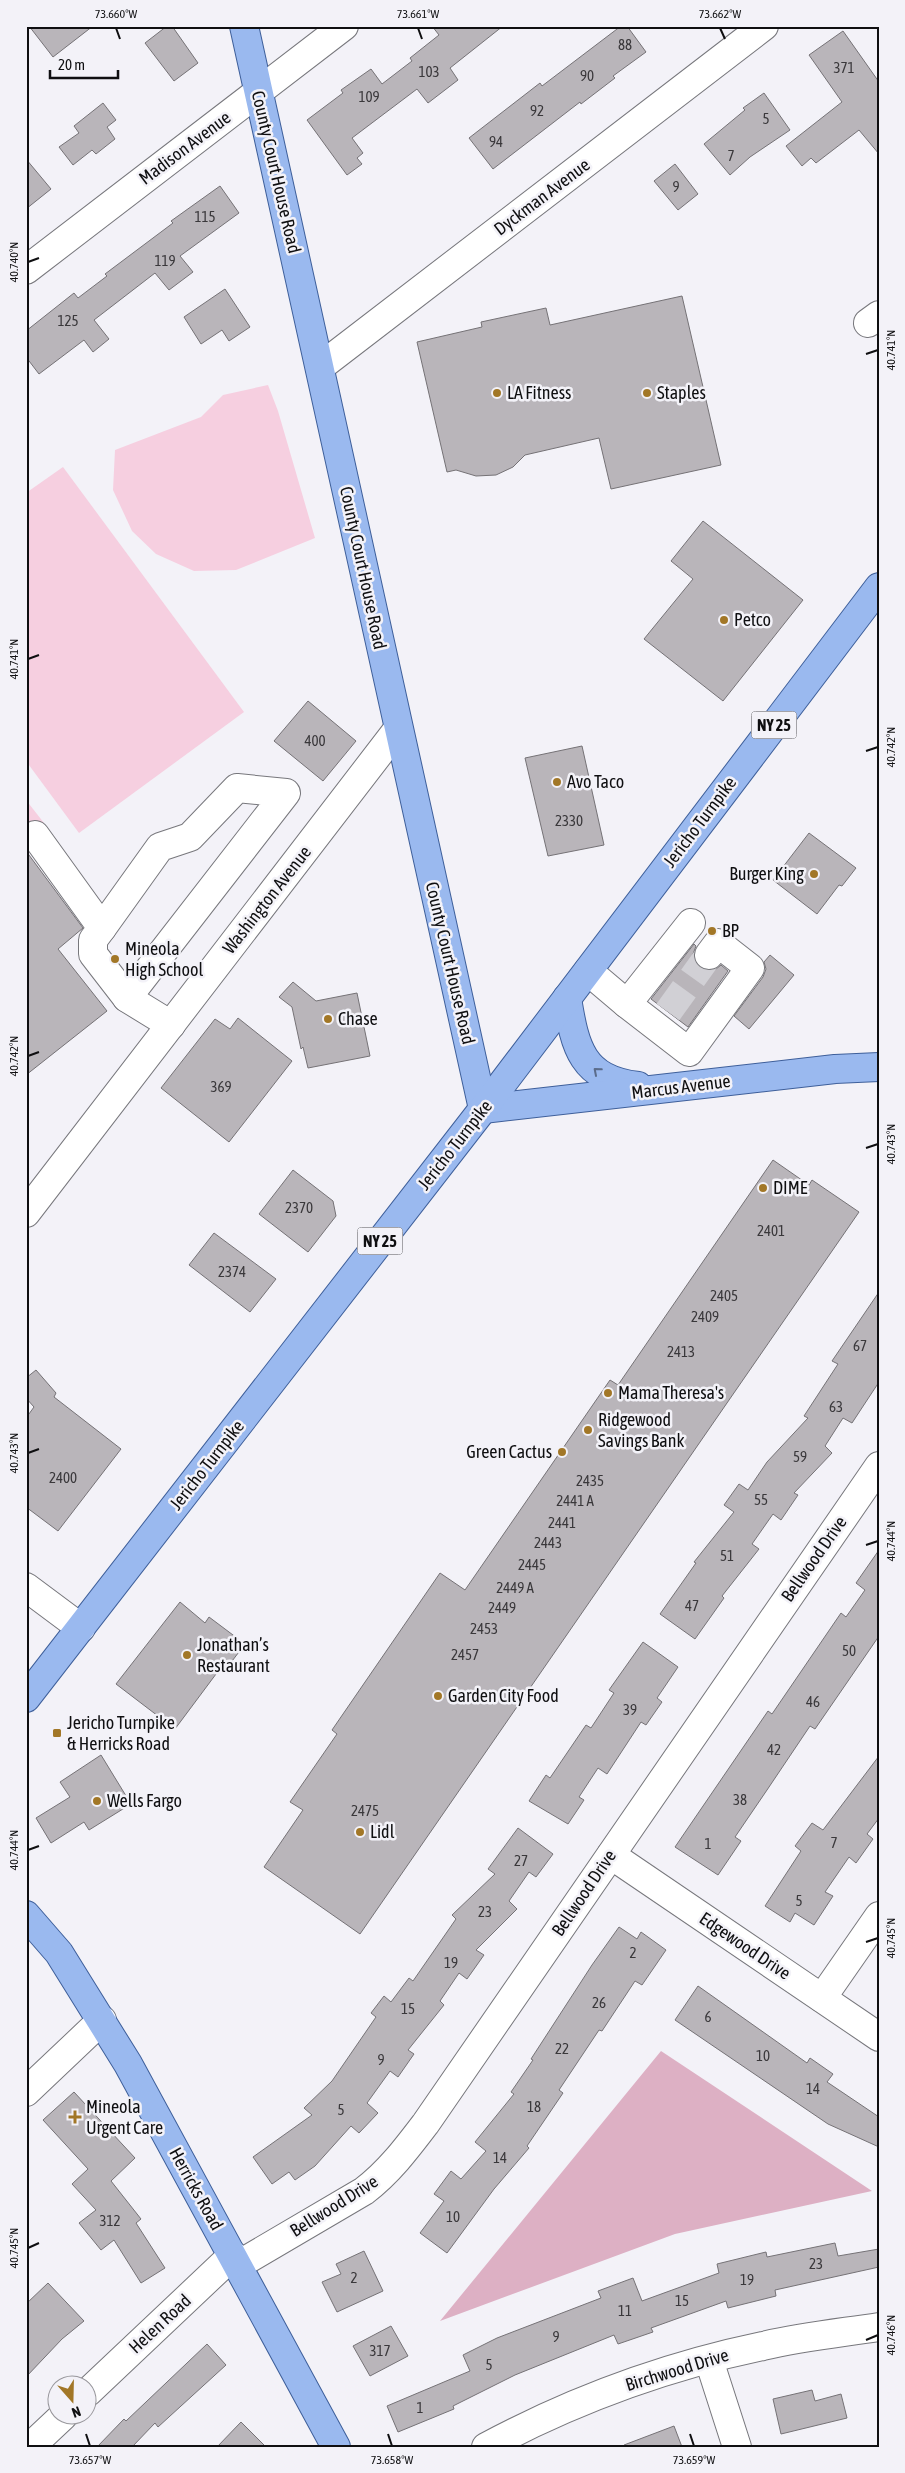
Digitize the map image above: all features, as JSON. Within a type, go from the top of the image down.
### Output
[{"type":"main road","name":"County Court House Road","points":[[244,26],[483,1109]]},
{"type":"main road","name":"Jericho Turnpike","points":[[26,1698],[483,1109],[879,587]]},
{"type":"main road","points":[[567,998],[575,1036],[582,1056],[606,1078],[620,1084],[638,1086],[695,1086]]},
{"type":"main road","name":"Marcus Avenue","points":[[483,1109],[835,1069],[879,1067]]},
{"type":"main road","name":"Herricks Road","points":[[26,1916],[59,1953],[102,2020],[336,2447]]},
{"type":"street","name":"Madison Avenue","points":[[26,270],[344,26]]},
{"type":"street","name":"Dyckman Avenue","points":[[320,367],[764,26]]},
{"type":"street","name":"Washington Avenue","points":[[26,1214],[398,729]]},
{"type":"street","points":[[127,998],[286,793],[237,788],[190,837],[160,847],[93,940],[93,954],[127,998],[171,1025]]},
{"type":"street","points":[[35,835],[102,928]]},
{"type":"street","points":[[627,1004],[691,924]]},
{"type":"street","points":[[588,971],[627,1004],[663,1020],[689,1052],[750,968],[718,943],[709,956]]},
{"type":"street","name":"Bellwood Drive","points":[[235,2260],[346,2202],[374,2183],[392,2167],[426,2123],[879,1466]]},
{"type":"street","points":[[26,1587],[81,1628]]},
{"type":"street","name":"Edgewood Drive","points":[[611,1854],[879,2037]]},
{"type":"street","points":[[822,1998],[879,1916]]},
{"type":"street","points":[[26,2092],[102,2020]]},
{"type":"street","name":"Helen Road","points":[[98,2383],[235,2260]]},
{"type":"street","name":"Birchwood Drive","points":[[486,2447],[566,2409],[650,2376],[787,2341],[879,2327]]},
{"type":"street","points":[[709,2360],[737,2447]]},
{"type":"street","points":[[30,2447],[52,2426]]},
{"type":"shaded area","points":[[268,385],[278,411],[315,538],[236,570],[194,571],[156,554],[132,531],[113,490],[115,450],[201,417],[223,395]]},
{"type":"shaded area","points":[[63,467],[244,712],[79,833],[26,761],[26,493]]},
{"type":"shaded area","points":[[26,800],[44,823],[26,836]]},
{"type":"shaded area","points":[[661,2051],[872,2191],[675,2234],[440,2321]]},
{"type":"building","points":[[29,26],[93,26],[53,57]]},
{"type":"building","points":[[167,26],[172,26],[198,63],[174,81],[145,43]]},
{"type":"building","points":[[432,26],[503,26],[450,68],[458,80],[428,103],[417,89],[352,138],[363,153],[357,158],[362,164],[347,175],[307,120],[343,93],[341,90],[371,69],[382,84],[412,61],[410,58],[439,35]]},
{"type":"building","points":[[621,26],[627,26],[646,52],[613,76],[615,78],[581,104],[580,102],[493,169],[469,138],[540,83],[542,86]]},
{"type":"building","points":[[843,31],[879,82],[879,154],[859,130],[816,163],[811,158],[802,166],[786,146],[842,102],[809,55]]},
{"type":"building","points":[[764,93],[790,130],[750,157],[730,175],[704,144],[745,110],[743,108]]},
{"type":"building","points":[[103,103],[116,120],[107,127],[115,139],[96,154],[92,150],[73,165],[59,147],[79,133],[74,126]]},
{"type":"building","points":[[26,159],[51,189],[26,209]]},
{"type":"building","points":[[675,164],[698,194],[678,210],[654,181]]},
{"type":"building","points":[[220,186],[239,213],[180,256],[193,272],[169,290],[155,273],[94,320],[109,339],[93,352],[84,340],[39,374],[26,357],[26,331],[74,293],[78,298],[107,276],[105,274],[173,223],[171,221]]},
{"type":"building","points":[[225,289],[250,327],[229,341],[222,330],[201,344],[184,317]]},
{"type":"building","points":[[682,296],[721,465],[611,489],[599,438],[525,455],[513,467],[496,475],[476,476],[456,470],[447,472],[417,342],[482,327],[481,322],[546,308],[550,325]]},
{"type":"building","name":"Petco","points":[[703,521],[803,600],[723,701],[644,639],[693,579],[671,561]]},
{"type":"building","points":[[308,701],[356,741],[323,781],[274,741]]},
{"type":"building","points":[[582,746],[604,845],[548,856],[525,758]]},
{"type":"building","name":"Burger King","points":[[809,833],[856,868],[842,886],[839,885],[817,914],[773,880]]},
{"type":"building","points":[[26,851],[83,928],[58,949],[107,1011],[26,1075]]},
{"type":"building","points":[[694,944],[696,946],[693,954],[694,961],[699,967],[708,971],[716,969],[721,965],[728,971],[688,1027],[651,999]]},
{"type":"building","points":[[770,955],[794,975],[749,1029],[734,1016],[763,977],[766,969],[764,962]]},
{"type":"building","name":"Chase","points":[[293,982],[316,1001],[357,993],[370,1056],[308,1068],[303,1047],[301,1049],[292,1007],[279,997]]},
{"type":"building","points":[[238,1018],[292,1061],[229,1142],[161,1088],[215,1019],[230,1029]]},
{"type":"building","points":[[773,1160],[809,1185],[812,1180],[859,1212],[360,1934],[264,1867],[303,1810],[290,1802],[337,1734],[332,1730],[440,1573],[465,1590],[610,1380],[618,1385]]},
{"type":"building","points":[[293,1170],[333,1201],[336,1216],[308,1252],[259,1214]]},
{"type":"building","points":[[214,1233],[276,1279],[250,1312],[189,1265]]},
{"type":"building","points":[[879,1292],[879,1382],[852,1423],[843,1418],[825,1446],[832,1453],[794,1493],[798,1495],[781,1520],[773,1514],[752,1544],[759,1549],[722,1596],[724,1598],[695,1639],[660,1614],[696,1563],[694,1562],[734,1512],[724,1505],[739,1484],[748,1490],[767,1462],[808,1418],[804,1416],[838,1364],[832,1361]]},
{"type":"building","points":[[36,1370],[56,1393],[54,1397],[121,1449],[58,1531],[26,1507],[26,1418],[34,1407],[26,1398],[26,1378]]},
{"type":"building","points":[[879,1550],[879,1636],[815,1729],[810,1726],[735,1837],[741,1841],[718,1875],[675,1847],[768,1711],[772,1714],[841,1613],[846,1617],[865,1590],[856,1583]]},
{"type":"building","name":"Jonathan’s Restaurant","points":[[180,1602],[205,1623],[209,1617],[245,1644],[226,1669],[222,1666],[175,1729],[116,1684]]},
{"type":"building","points":[[643,1642],[678,1667],[657,1698],[662,1702],[646,1725],[641,1722],[607,1774],[598,1768],[579,1797],[584,1800],[568,1824],[529,1801],[546,1775],[550,1778],[586,1725],[591,1728],[614,1693],[609,1690]]},
{"type":"building","name":"Wells Fargo","points":[[101,1755],[131,1804],[89,1830],[84,1822],[51,1843],[36,1818],[70,1797],[60,1782]]},
{"type":"building","points":[[879,1756],[879,1818],[867,1834],[873,1839],[856,1863],[849,1857],[825,1892],[833,1896],[814,1925],[795,1913],[790,1922],[765,1906],[801,1851],[795,1846],[812,1823],[823,1830]]},
{"type":"building","points":[[518,1828],[553,1854],[536,1877],[529,1872],[509,1901],[517,1909],[476,1950],[484,1955],[467,1979],[459,1973],[440,2001],[444,2005],[408,2050],[414,2054],[398,2077],[390,2071],[367,2103],[378,2113],[359,2133],[351,2126],[315,2166],[295,2180],[289,2172],[272,2184],[253,2157],[312,2115],[304,2108],[332,2081],[376,2017],[371,2013],[384,1996],[391,2002],[409,1978],[413,1981],[456,1919],[452,1915],[495,1874],[488,1869]]},
{"type":"building","points":[[619,1927],[637,1939],[641,1932],[666,1950],[642,1985],[635,1981],[602,2031],[599,2030],[559,2090],[563,2093],[527,2146],[529,2148],[494,2189],[447,2253],[420,2233],[444,2201],[434,2194],[451,2171],[461,2179],[486,2151],[475,2142],[514,2094],[511,2092],[533,2060],[531,2059]]},
{"type":"building","points":[[698,1986],[807,2063],[810,2058],[833,2074],[827,2082],[879,2117],[879,2147],[828,2124],[675,2020]]},
{"type":"building","points":[[74,2092],[135,2158],[111,2181],[141,2219],[136,2223],[165,2268],[141,2283],[114,2240],[101,2250],[79,2223],[96,2210],[72,2184],[88,2169],[43,2120]]},
{"type":"building","points":[[835,2243],[838,2256],[879,2249],[879,2267],[775,2290],[776,2296],[728,2308],[726,2301],[651,2328],[653,2332],[618,2344],[614,2335],[515,2375],[453,2406],[454,2409],[398,2432],[387,2406],[470,2371],[463,2355],[497,2338],[601,2298],[598,2291],[633,2278],[642,2301],[719,2273],[717,2264],[766,2252],[767,2257]]},
{"type":"building","points":[[364,2251],[383,2291],[337,2312],[322,2282],[341,2274],[336,2264]]},
{"type":"building","points":[[48,2283],[84,2321],[62,2339],[26,2377],[26,2304]]},
{"type":"building","points":[[391,2326],[408,2356],[370,2376],[353,2346]]},
{"type":"building","points":[[207,2344],[226,2365],[158,2427],[155,2423],[132,2447],[97,2447],[124,2419],[126,2421]]},
{"type":"building","points":[[812,2390],[815,2401],[841,2394],[847,2418],[781,2434],[773,2399]]},
{"type":"building","points":[[241,2422],[266,2447],[217,2447]]},
{"type":"building","points":[[674,2426],[682,2447],[625,2447],[624,2445]]},
{"type":"tunnel","points":[[668,1012],[709,955]]},
{"type":"place","name":"LA Fitness","points":[[497,393]]},
{"type":"place","name":"Staples","points":[[647,393]]},
{"type":"place","name":"Petco","points":[[724,620]]},
{"type":"place","name":"Avo Taco","points":[[557,782]]},
{"type":"place","name":"Burger King","points":[[814,874]]},
{"type":"place","name":"BP","points":[[712,931]]},
{"type":"place","name":"Mineola High School","points":[[115,959]]},
{"type":"place","name":"Chase","points":[[328,1019]]},
{"type":"place","name":"DIME","points":[[763,1188]]},
{"type":"place","name":"Mama Theresa's","points":[[608,1393]]},
{"type":"place","name":"Ridgewood Savings Bank","points":[[588,1430]]},
{"type":"place","name":"Green Cactus","points":[[562,1452]]},
{"type":"place","name":"Jonathan’s Restaurant","points":[[187,1655]]},
{"type":"place","name":"Garden City Food","points":[[438,1696]]},
{"type":"place","name":"Jericho Turnpike & Herricks Road","points":[[57,1733]]},
{"type":"place","name":"Wells Fargo","points":[[97,1801]]},
{"type":"place","name":"Lidl","points":[[360,1832]]},
{"type":"place","name":"Mineola Urgent Care","points":[[75,2117]]}]
